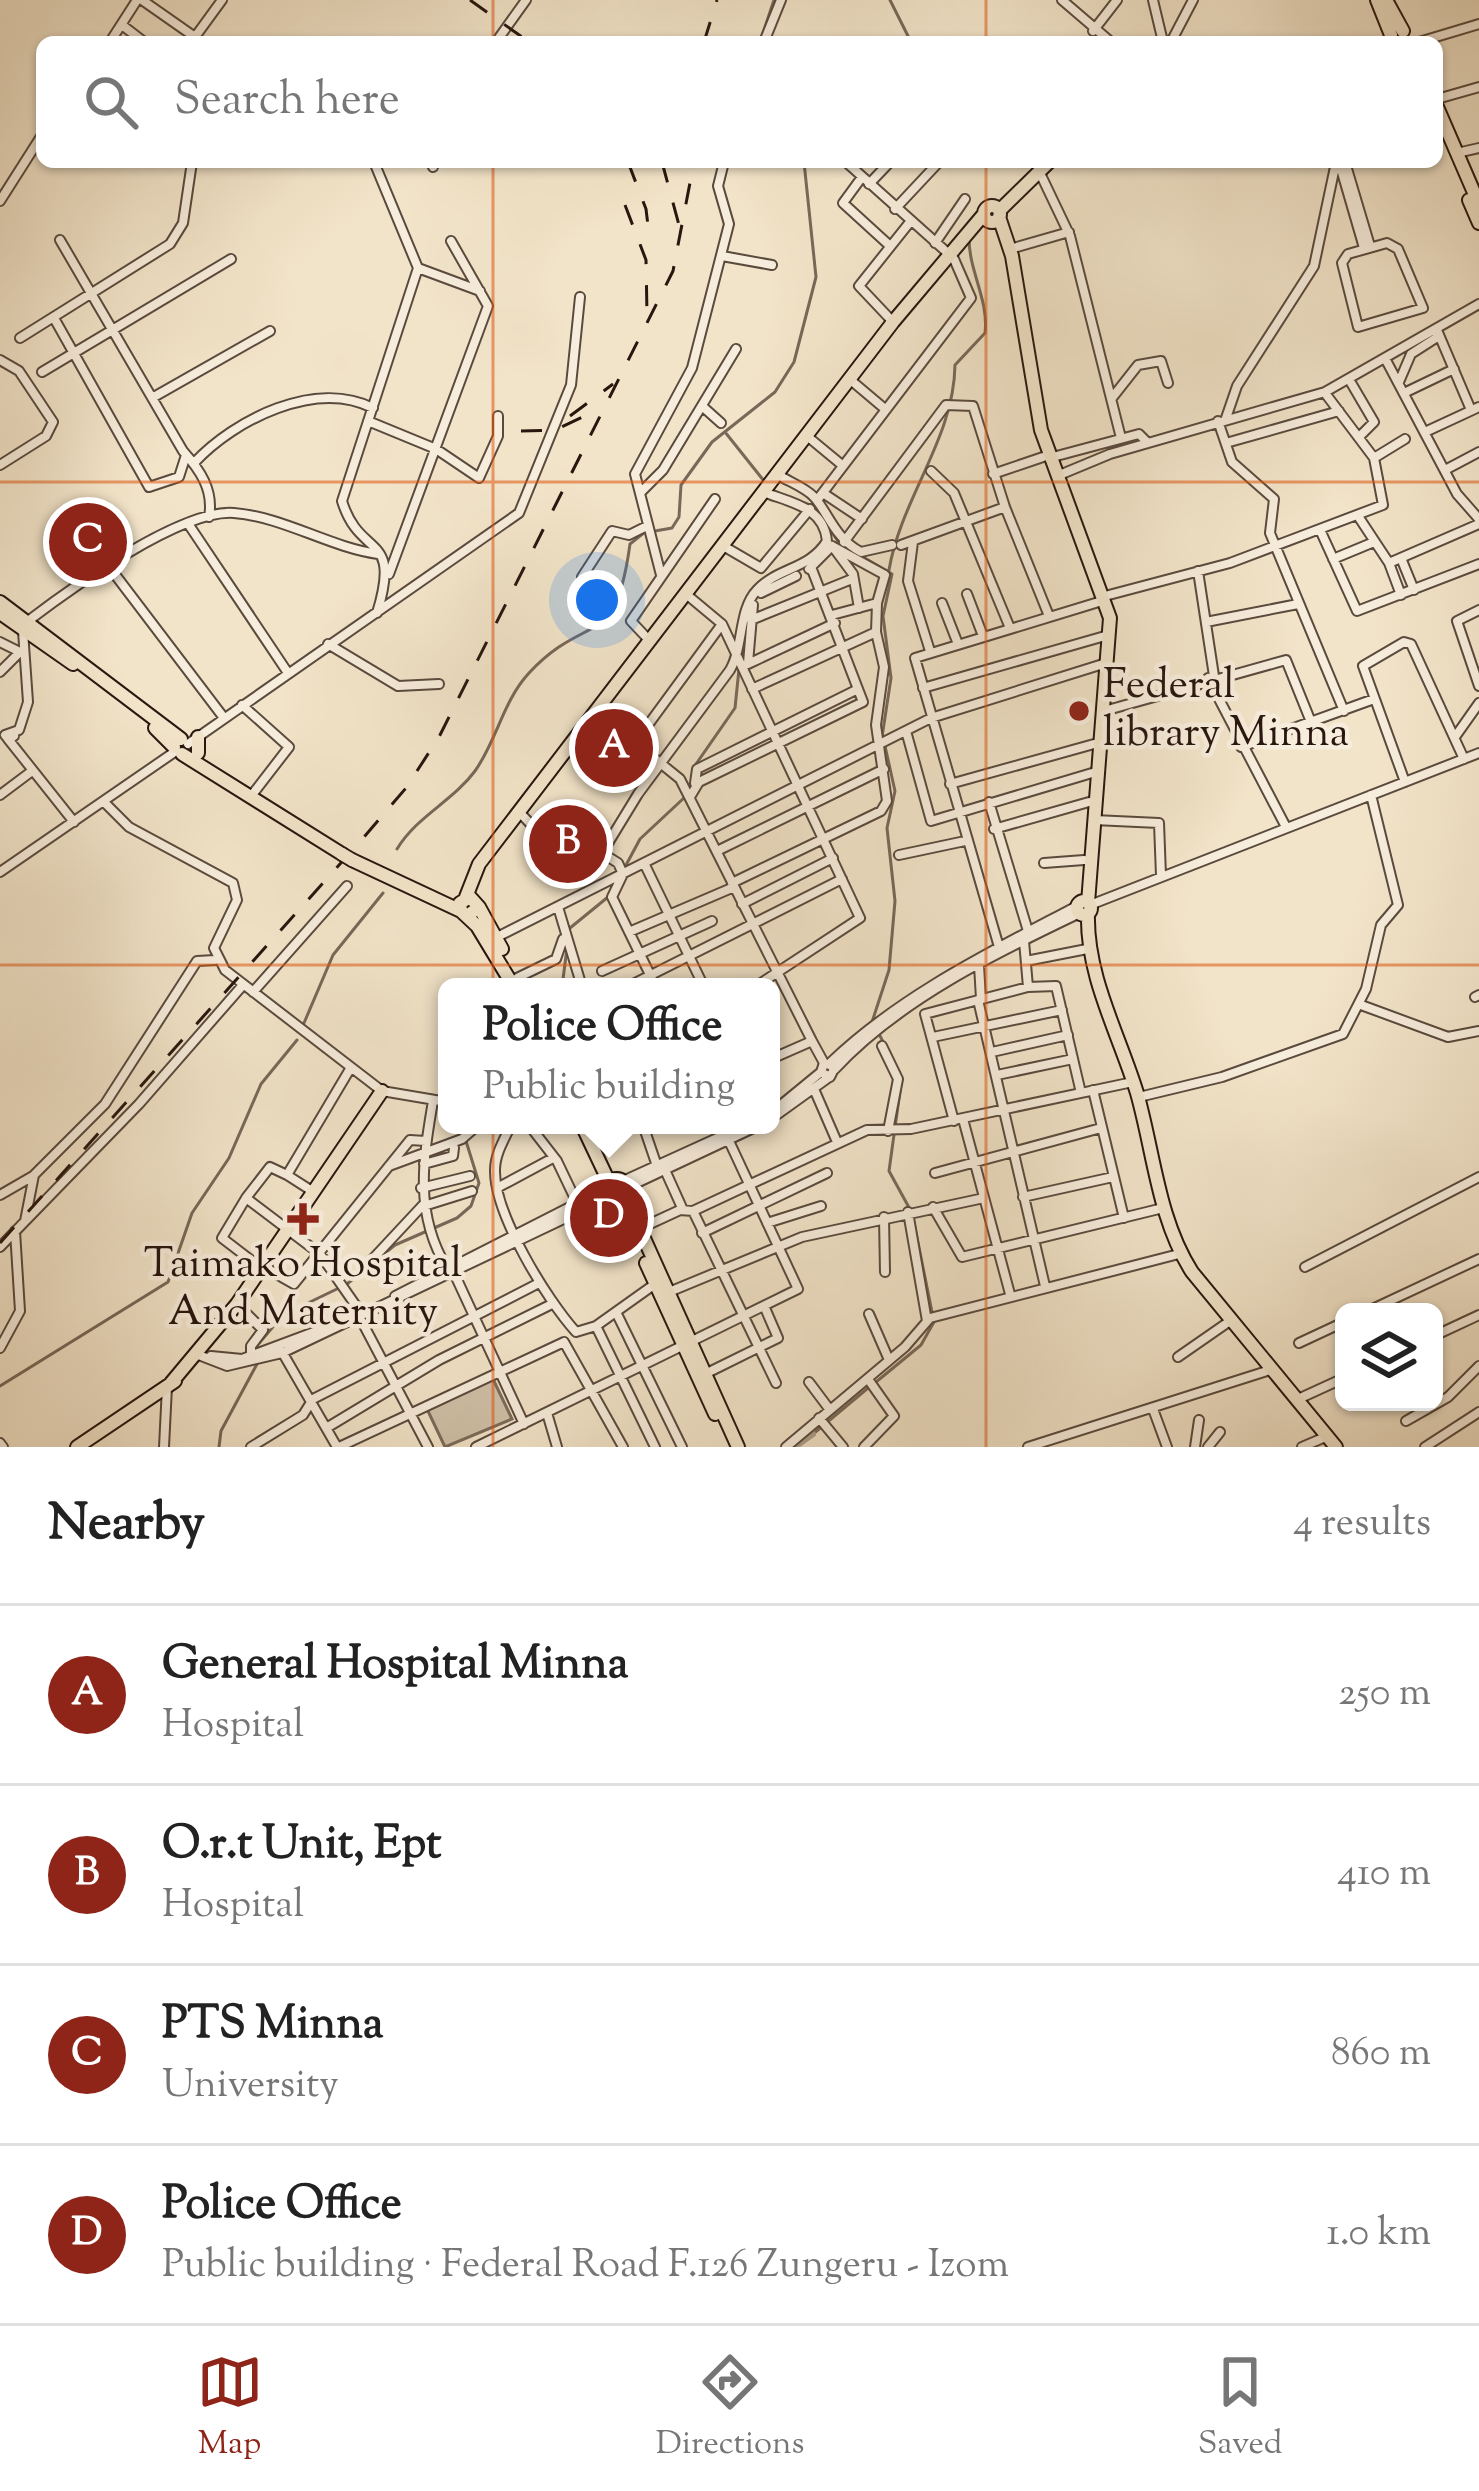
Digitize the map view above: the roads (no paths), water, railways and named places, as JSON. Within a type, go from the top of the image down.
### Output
[{"type":"main road","points":[[1376,0],[1402,36]]},
{"type":"main road","points":[[1386,0],[1402,36]]},
{"type":"main road","points":[[1443,117],[1479,204]]},
{"type":"main road","points":[[1443,141],[1479,223]]},
{"type":"main road","points":[[514,978],[469,905],[479,864],[893,322],[1040,168]]},
{"type":"main road","points":[[993,215],[1010,249],[1046,458],[1103,598],[1111,645],[1084,908],[1095,969],[1138,1098],[1177,1247],[1330,1444]]},
{"type":"main road","points":[[993,215],[1005,250],[1025,388],[1046,458],[1103,598],[1103,664],[1084,860],[1087,949],[1175,1255],[1295,1401]]},
{"type":"main road","points":[[469,905],[482,867],[648,639],[952,257]]},
{"type":"main road","points":[[0,602],[186,746],[349,854],[469,905],[495,938],[515,978]]},
{"type":"main road","points":[[0,613],[26,625]]},
{"type":"main road","points":[[186,746],[349,854]]},
{"type":"main road","points":[[76,1447],[190,1369],[382,1091]]},
{"type":"main road","points":[[590,1134],[669,1292],[687,1344],[706,1373],[733,1447]]},
{"type":"main road","points":[[617,1188],[655,1284],[733,1447]]},
{"type":"main road","points":[[169,1384],[202,1355]]},
{"type":"street","points":[[114,36],[140,0],[194,36]]},
{"type":"street","points":[[201,36],[222,0]]},
{"type":"street","points":[[500,36],[526,0]]},
{"type":"street","points":[[766,36],[781,0]]},
{"type":"street","points":[[1062,0],[1101,36]]},
{"type":"street","points":[[1093,31],[1117,0]]},
{"type":"street","points":[[1154,0],[1165,36]]},
{"type":"street","points":[[1171,36],[1192,0]]},
{"type":"street","points":[[1414,36],[1477,24],[1479,37]]},
{"type":"street","points":[[122,25],[136,36]]},
{"type":"street","points":[[1443,99],[1479,87]]},
{"type":"street","points":[[0,201],[36,144]]},
{"type":"street","points":[[1457,153],[1479,148]]},
{"type":"street","points":[[20,338],[170,244],[183,223],[192,168]]},
{"type":"street","points":[[376,168],[418,268],[342,501],[380,554],[388,576]]},
{"type":"street","points":[[661,575],[647,530],[637,466],[680,397],[722,256],[729,224],[718,186],[722,168]]},
{"type":"street","points":[[852,168],[952,257],[973,296],[815,503],[844,542],[861,552],[913,542],[1005,507]]},
{"type":"street","points":[[882,168],[843,203],[890,245]]},
{"type":"street","points":[[895,209],[933,168]]},
{"type":"street","points":[[1044,168],[1069,232],[1120,438]]},
{"type":"street","points":[[1338,168],[1314,266],[1237,386],[1222,419],[1235,466],[1271,493],[1276,514],[1270,530],[1344,711]]},
{"type":"street","points":[[1342,168],[1367,247]]},
{"type":"street","points":[[935,243],[965,199]]},
{"type":"street","points":[[893,322],[858,289],[910,222]]},
{"type":"street","points":[[1010,249],[1069,232]]},
{"type":"street","points":[[60,240],[207,487],[209,517]]},
{"type":"street","points":[[377,613],[488,306],[451,241]]},
{"type":"street","points":[[1387,243],[1398,249],[1422,302],[1419,312],[1358,327],[1342,263],[1367,247],[1387,243]]},
{"type":"street","points":[[722,256],[772,265]]},
{"type":"street","points":[[42,372],[231,259]]},
{"type":"street","points":[[418,268],[486,296]]},
{"type":"street","points":[[0,872],[523,508],[571,385],[580,298]]},
{"type":"street","points":[[1402,388],[1411,354],[1479,304]]},
{"type":"street","points":[[54,318],[149,487],[179,477],[190,459],[249,423],[315,397],[342,395],[373,408]]},
{"type":"street","points":[[152,398],[271,331]]},
{"type":"street","points":[[1057,476],[1148,442],[1325,392],[1438,333]]},
{"type":"street","points":[[1425,432],[1475,409],[1438,333]]},
{"type":"street","points":[[640,493],[663,470],[736,349]]},
{"type":"street","points":[[0,360],[20,371],[53,422],[46,436],[0,465]]},
{"type":"street","points":[[1111,400],[1138,365],[1161,362],[1168,383]]},
{"type":"street","points":[[1387,362],[1444,470],[1479,521],[1389,562]]},
{"type":"street","points":[[1402,388],[1454,370]]},
{"type":"street","points":[[1350,381],[1374,424],[1359,437]]},
{"type":"street","points":[[853,382],[885,410]]},
{"type":"street","points":[[999,947],[964,841],[915,659],[1321,532],[1384,502],[1374,458],[1325,392]]},
{"type":"street","points":[[703,406],[721,423]]},
{"type":"street","points":[[844,542],[951,406],[976,408],[993,474],[1049,616]]},
{"type":"street","points":[[1226,443],[1339,410]]},
{"type":"street","points":[[368,421],[436,448],[482,477],[499,432],[498,416]]},
{"type":"street","points":[[993,474],[1120,438],[1142,434],[1148,442]]},
{"type":"street","points":[[807,437],[842,465]]},
{"type":"street","points":[[1374,458],[1405,439]]},
{"type":"street","points":[[1444,470],[1479,452]]},
{"type":"street","points":[[931,471],[950,487],[1010,628]]},
{"type":"street","points":[[780,476],[862,520]]},
{"type":"street","points":[[742,663],[753,595],[767,581],[809,562],[824,545],[827,533],[810,509],[766,494]]},
{"type":"street","points":[[648,639],[631,620],[715,499]]},
{"type":"street","points":[[1467,506],[1479,501]]},
{"type":"street","points":[[725,547],[761,568],[810,509]]},
{"type":"street","points":[[74,822],[7,736],[25,718],[21,653],[26,625],[107,564],[209,517],[236,513],[260,518],[380,554]]},
{"type":"street","points":[[1358,516],[1389,562],[1401,595]]},
{"type":"street","points":[[189,525],[288,673]]},
{"type":"street","points":[[582,577],[612,531],[629,535],[647,530]]},
{"type":"street","points":[[1321,532],[1357,611],[1479,564]]},
{"type":"street","points":[[913,542],[908,580],[930,652]]},
{"type":"street","points":[[1333,559],[1374,542]]},
{"type":"street","points":[[742,663],[753,602],[767,588],[811,568],[832,546]]},
{"type":"street","points":[[832,546],[852,579],[859,608]]},
{"type":"street","points":[[629,932],[881,811],[888,790],[880,743],[884,667],[876,632],[884,572],[832,546]]},
{"type":"street","points":[[1401,558],[1414,590]]},
{"type":"street","points":[[107,564],[224,718]]},
{"type":"street","points":[[695,784],[861,703],[811,568]]},
{"type":"street","points":[[1198,571],[1211,677],[1241,747],[1286,827]]},
{"type":"street","points":[[750,620],[852,579]]},
{"type":"street","points":[[686,594],[722,624],[859,921],[772,978]]},
{"type":"street","points":[[968,594],[983,636]]},
{"type":"street","points":[[522,815],[574,868],[584,868],[602,853],[633,801],[742,663],[877,603]]},
{"type":"street","points":[[943,603],[958,644]]},
{"type":"street","points":[[1206,622],[1298,604]]},
{"type":"street","points":[[1479,610],[1457,621],[1479,686]]},
{"type":"street","points":[[637,740],[722,624]]},
{"type":"street","points":[[752,689],[876,632]]},
{"type":"street","points":[[923,688],[1105,636]]},
{"type":"street","points":[[1405,782],[1363,664],[1409,641],[1465,759]]},
{"type":"street","points":[[0,642],[21,653]]},
{"type":"street","points":[[328,644],[398,686],[439,684]]},
{"type":"street","points":[[0,672],[21,653]]},
{"type":"street","points":[[1103,711],[1211,677],[1289,661],[1311,722]]},
{"type":"street","points":[[495,938],[932,718],[993,694],[1103,664]]},
{"type":"street","points":[[689,797],[697,769],[858,689]]},
{"type":"street","points":[[1241,747],[1374,699]]},
{"type":"street","points":[[1454,737],[1479,703]]},
{"type":"street","points":[[242,705],[289,747],[255,791]]},
{"type":"street","points":[[597,712],[666,762],[708,831],[779,978]]},
{"type":"street","points":[[906,731],[928,818],[1092,773]]},
{"type":"street","points":[[950,784],[1094,744]]},
{"type":"street","points":[[780,1109],[872,1029],[999,947],[1161,875],[1479,753]]},
{"type":"street","points":[[717,851],[884,770]]},
{"type":"street","points":[[0,795],[32,771]]},
{"type":"street","points":[[1138,1098],[1222,1077],[1341,1037],[1361,1005],[1381,925],[1398,902],[1370,795]]},
{"type":"street","points":[[104,802],[129,827],[233,883],[237,900],[215,943],[217,961],[243,985],[382,1091],[438,1101]]},
{"type":"street","points":[[989,802],[1026,935],[1028,987]]},
{"type":"street","points":[[994,829],[1089,802]]},
{"type":"street","points":[[1092,820],[1159,823],[1161,875]]},
{"type":"street","points":[[899,855],[964,841]]},
{"type":"street","points":[[602,853],[618,863],[623,874]]},
{"type":"street","points":[[742,904],[833,858]]},
{"type":"street","points":[[1044,862],[1084,860]]},
{"type":"street","points":[[644,863],[700,978]]},
{"type":"street","points":[[623,874],[612,897],[651,976]]},
{"type":"street","points":[[647,978],[842,879]]},
{"type":"street","points":[[253,992],[347,886]]},
{"type":"street","points":[[558,907],[580,978]]},
{"type":"street","points":[[602,970],[712,921]]},
{"type":"street","points":[[527,978],[556,959],[566,932]]},
{"type":"street","points":[[872,1029],[1026,935]]},
{"type":"street","points":[[1026,961],[1087,949]]},
{"type":"street","points":[[0,1195],[34,1175],[105,1104],[197,961],[217,961]]},
{"type":"street","points":[[979,965],[979,999],[1002,1111],[1045,1286]]},
{"type":"street","points":[[780,981],[828,1069]]},
{"type":"street","points":[[0,1247],[139,1104],[243,985]]},
{"type":"street","points":[[1010,1294],[926,1013],[1028,987],[1054,985],[1081,1093]]},
{"type":"street","points":[[1361,1005],[1448,1037],[1479,1031]]},
{"type":"street","points":[[933,1037],[1062,1010]]},
{"type":"street","points":[[992,1052],[1068,1036]]},
{"type":"street","points":[[780,1054],[812,1041]]},
{"type":"street","points":[[882,1046],[898,1079],[892,1131]]},
{"type":"street","points":[[997,1075],[1073,1059]]},
{"type":"street","points":[[287,1175],[350,1069]]},
{"type":"street","points":[[780,1110],[814,1089],[828,1069]]},
{"type":"street","points":[[639,1229],[867,1130],[892,1131],[958,1120],[1128,1083]]},
{"type":"street","points":[[814,1089],[837,1142]]},
{"type":"street","points":[[1093,1090],[1124,1218]]},
{"type":"street","points":[[433,1101],[421,1188],[429,1232],[524,1424]]},
{"type":"street","points":[[935,1172],[1101,1128]]},
{"type":"street","points":[[424,1159],[468,1134]]},
{"type":"street","points":[[507,1134],[497,1154],[497,1188],[539,1282],[579,1334]]},
{"type":"street","points":[[537,1134],[578,1205]]},
{"type":"street","points":[[647,1134],[776,1383]]},
{"type":"street","points":[[476,1447],[799,1288],[725,1134]]},
{"type":"street","points":[[727,1138],[733,1134]]},
{"type":"street","points":[[519,1238],[578,1205],[737,1134]]},
{"type":"street","points":[[312,1191],[269,1168],[222,1238],[292,1285],[410,1140],[426,1141]]},
{"type":"street","points":[[389,1166],[454,1156],[454,1148]]},
{"type":"street","points":[[497,1188],[554,1158]]},
{"type":"street","points":[[702,1233],[827,1173]]},
{"type":"street","points":[[25,1221],[34,1175]]},
{"type":"street","points":[[421,1188],[470,1177]]},
{"type":"street","points":[[1023,1196],[1113,1177]]},
{"type":"street","points":[[1305,1267],[1479,1177]]},
{"type":"street","points":[[202,1355],[237,1365],[281,1350],[360,1316],[617,1188]]},
{"type":"street","points":[[368,1264],[424,1205],[472,1190]]},
{"type":"street","points":[[246,1198],[320,1254],[344,1284],[428,1447]]},
{"type":"street","points":[[669,1292],[777,1247],[884,1216],[984,1198]]},
{"type":"street","points":[[767,1223],[821,1206]]},
{"type":"street","points":[[933,1207],[958,1256],[1034,1242],[1159,1209]]},
{"type":"street","points":[[911,1211],[931,1319]]},
{"type":"street","points":[[884,1216],[885,1272]]},
{"type":"street","points":[[0,1348],[20,1311],[15,1231]]},
{"type":"street","points":[[786,1447],[871,1383],[931,1319],[1010,1294],[1175,1255]]},
{"type":"street","points":[[1385,1303],[1479,1259]]},
{"type":"street","points":[[251,1447],[303,1415],[314,1399],[539,1282]]},
{"type":"street","points":[[281,1350],[314,1399],[338,1447],[567,1342],[655,1284]]},
{"type":"street","points":[[237,1304],[263,1330],[250,1346],[251,1356]]},
{"type":"street","points":[[328,1427],[395,1385],[552,1304]]},
{"type":"street","points":[[706,1373],[778,1336],[765,1308]]},
{"type":"street","points":[[616,1312],[682,1447]]},
{"type":"street","points":[[869,1314],[890,1360]]},
{"type":"street","points":[[1443,1332],[1479,1315]]},
{"type":"street","points":[[1178,1357],[1227,1323]]},
{"type":"street","points":[[596,1326],[656,1447]]},
{"type":"street","points":[[1299,1343],[1335,1326]]},
{"type":"street","points":[[567,1342],[623,1447]]},
{"type":"street","points":[[202,1355],[226,1360],[281,1350]]},
{"type":"street","points":[[1406,1421],[1448,1397],[1479,1366]]},
{"type":"street","points":[[1028,1447],[1267,1371]]},
{"type":"street","points":[[809,1382],[830,1410]]},
{"type":"street","points":[[1295,1401],[1335,1382]]},
{"type":"street","points":[[864,1447],[894,1417],[871,1383]]},
{"type":"street","points":[[164,1447],[169,1384]]},
{"type":"street","points":[[1153,1408],[1167,1447]]},
{"type":"street","points":[[1425,1447],[1479,1412]]},
{"type":"street","points":[[547,1413],[557,1447]]},
{"type":"street","points":[[1195,1447],[1199,1420]]},
{"type":"street","points":[[822,1422],[843,1447]]},
{"type":"street","points":[[1302,1447],[1330,1444]]},
{"type":"waterway","points":[[762,36],[774,0]]},
{"type":"waterway","points":[[890,0],[908,36]]},
{"type":"waterway","points":[[655,531],[672,528],[679,517],[681,485],[712,442],[775,392],[794,362],[816,277],[805,168]]},
{"type":"waterway","points":[[889,570],[904,518],[946,418],[955,365],[985,333],[969,238]]},
{"type":"waterway","points":[[725,432],[764,481]]},
{"type":"waterway","points":[[793,499],[816,507],[839,543],[892,574],[883,616],[891,678],[882,737]]},
{"type":"waterway","points":[[397,849],[475,771],[529,673],[607,616],[624,578],[630,544],[645,532]]},
{"type":"waterway","points":[[746,643],[748,617]]},
{"type":"waterway","points":[[696,764],[735,708],[739,669]]},
{"type":"waterway","points":[[872,1022],[889,970],[895,901],[887,828],[895,791],[885,746]]},
{"type":"waterway","points":[[625,867],[640,839],[685,797]]},
{"type":"waterway","points":[[304,1023],[333,955],[383,893]]},
{"type":"waterway","points":[[570,928],[608,897]]},
{"type":"waterway","points":[[563,978],[567,948]]},
{"type":"waterway","points":[[877,1030],[900,1075]]},
{"type":"waterway","points":[[0,1386],[168,1282],[192,1213],[229,1158],[261,1084],[297,1040]]},
{"type":"waterway","points":[[876,1382],[921,1345],[934,1322],[912,1213],[889,1171],[901,1084]]},
{"type":"waterway","points":[[347,1284],[395,1245],[457,1218],[471,1206],[479,1183],[466,1141]]},
{"type":"waterway","points":[[255,1348],[283,1315],[339,1288]]},
{"type":"waterway","points":[[219,1447],[221,1431],[257,1364]]},
{"type":"waterway","points":[[813,1434],[868,1388]]},
{"type":"waterway","points":[[795,1447],[813,1434]]},
{"type":"railway","points":[[470,0],[521,36]]},
{"type":"railway","points":[[706,36],[717,0]]},
{"type":"railway","points":[[630,168],[646,209],[650,242]]},
{"type":"railway","points":[[664,168],[679,225]]},
{"type":"railway","points":[[0,1243],[358,844],[406,788],[439,737],[673,271],[693,168]]},
{"type":"railway","points":[[625,205],[646,260],[647,314]]},
{"type":"railway","points":[[570,416],[613,384]]},
{"type":"railway","points":[[521,431],[555,430],[589,414]]},
{"type":"place","name":"PTS Minna","points":[[88,542]]},
{"type":"place","name":"Federal library Minna","points":[[1079,711]]},
{"type":"place","name":"General Hospital Minna","points":[[614,748]]},
{"type":"place","name":"O.r.t Unit, Ept","points":[[568,844]]},
{"type":"place","name":"Police Office","points":[[609,1218]]},
{"type":"place","name":"Taimako Hospital And Maternity","points":[[303,1219]]}]
